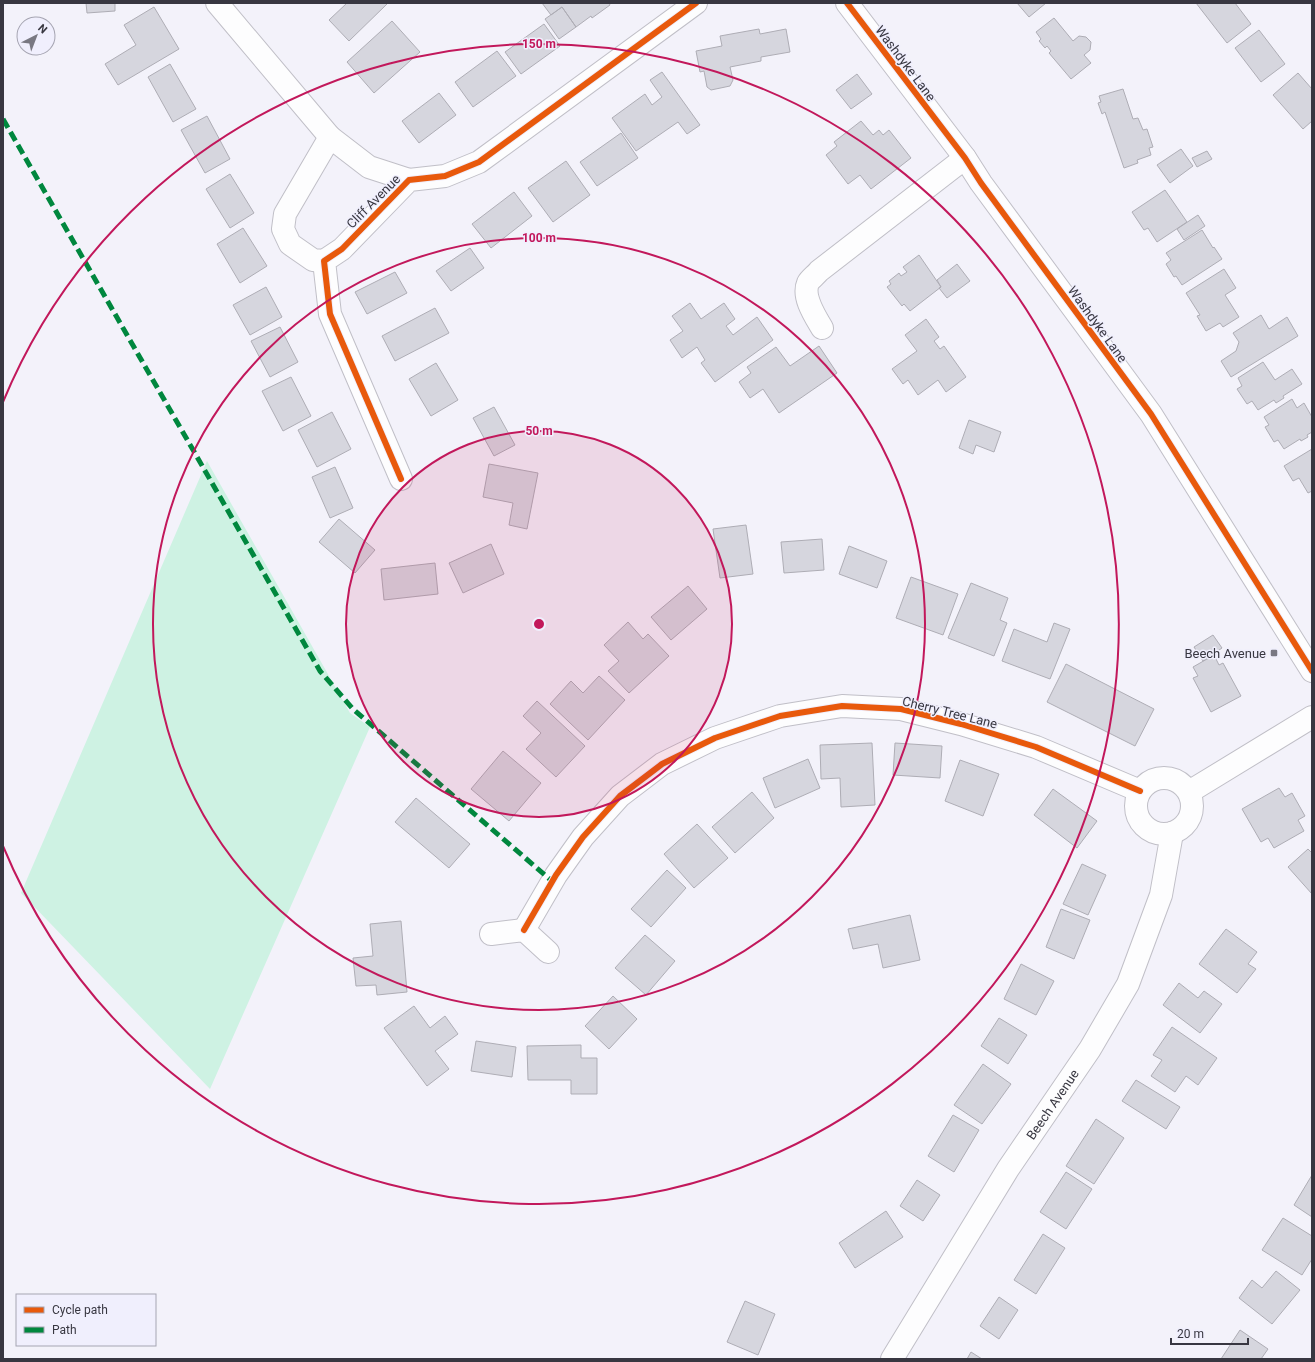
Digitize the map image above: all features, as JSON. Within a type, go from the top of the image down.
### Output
[{"type":"street","name":"Cliff Avenue","points":[[222,5],[330,137],[369,167],[408,180],[445,176],[479,162],[696,3]]},
{"type":"street","name":"Washdyke Lane","points":[[847,3],[965,158],[981,183],[1151,414],[1312,671]]},
{"type":"street","points":[[330,137],[285,214],[283,229],[290,244],[313,260],[324,262],[330,314],[401,479]]},
{"type":"street","points":[[822,328],[814,314],[807,295],[808,283],[819,271],[965,158]]},
{"type":"street","name":"Cliff Avenue","points":[[324,262],[342,249],[408,180]]},
{"type":"street","name":"Cherry Tree Lane","points":[[524,930],[556,875],[583,837],[620,796],[662,764],[715,738],[780,716],[842,706],[901,709],[961,724],[1036,747],[1140,791]]},
{"type":"street","points":[[1189,792],[1312,717]]},
{"type":"street","points":[[1161,777],[1177,781],[1184,786],[1189,792],[1192,801],[1190,817],[1186,824],[1180,830],[1172,833],[1162,834],[1153,832],[1138,819],[1135,809],[1136,800],[1140,791],[1145,784],[1161,777]]},
{"type":"street","name":"Beech Avenue","points":[[892,1359],[1008,1169],[1090,1049],[1128,984],[1161,894],[1172,833]]},
{"type":"street","points":[[491,934],[524,930],[548,952]]},
{"type":"green space","points":[[207,461],[350,713],[370,727],[210,1089],[21,893]]},
{"type":"building","points":[[86,3],[115,3],[115,11],[87,13]]},
{"type":"building","points":[[347,3],[387,4],[349,41],[329,20]]},
{"type":"building","points":[[542,3],[609,3],[610,5],[576,27],[562,7],[551,15]]},
{"type":"building","points":[[1017,3],[1046,3],[1029,17]]},
{"type":"building","points":[[1196,3],[1235,3],[1251,24],[1227,43]]},
{"type":"building","points":[[154,7],[179,49],[118,85],[105,64],[136,45],[124,25]]},
{"type":"building","points":[[562,7],[576,27],[559,39],[545,19]]},
{"type":"building","points":[[1054,18],[1073,41],[1079,36],[1086,37],[1091,42],[1090,50],[1084,55],[1091,63],[1071,79],[1049,53],[1051,51],[1047,46],[1045,48],[1039,41],[1041,39],[1036,32]]},
{"type":"building","points":[[392,21],[420,52],[374,93],[347,62]]},
{"type":"building","points":[[544,24],[560,46],[521,74],[505,52]]},
{"type":"building","points":[[759,29],[760,34],[786,29],[790,52],[761,57],[761,61],[730,67],[733,80],[730,86],[711,90],[707,87],[704,71],[700,72],[696,51],[722,46],[720,36]]},
{"type":"building","points":[[1259,30],[1285,64],[1261,82],[1235,48]]},
{"type":"building","points":[[497,51],[516,76],[473,107],[455,82]]},
{"type":"building","points":[[170,64],[196,109],[173,122],[148,77]]},
{"type":"building","points":[[662,72],[700,125],[687,134],[678,122],[636,151],[612,118],[645,94],[652,105],[662,97],[650,80]]},
{"type":"building","points":[[1298,73],[1312,89],[1312,121],[1303,129],[1273,95]]},
{"type":"building","points":[[857,74],[872,94],[851,109],[836,90]]},
{"type":"building","points":[[1123,89],[1133,119],[1138,118],[1143,130],[1147,129],[1153,147],[1149,148],[1151,155],[1137,160],[1138,163],[1124,168],[1105,112],[1102,114],[1098,103],[1101,102],[1099,96]]},
{"type":"building","points":[[439,93],[456,115],[419,143],[402,121]]},
{"type":"building","points":[[207,116],[230,159],[205,173],[181,130]]},
{"type":"building","points":[[861,121],[873,135],[879,130],[883,135],[889,130],[911,158],[871,189],[860,175],[848,184],[826,155],[837,146],[834,142]]},
{"type":"building","points":[[621,133],[638,158],[597,186],[580,162]]},
{"type":"building","points":[[1181,149],[1193,166],[1170,183],[1157,165]]},
{"type":"building","points":[[1207,151],[1212,159],[1197,167],[1192,158]]},
{"type":"building","points":[[566,161],[590,195],[553,222],[528,188]]},
{"type":"building","points":[[230,174],[254,213],[230,228],[206,189]]},
{"type":"building","points":[[1165,190],[1187,222],[1157,242],[1148,228],[1144,230],[1132,212]]},
{"type":"building","points":[[514,192],[532,216],[491,248],[472,224]]},
{"type":"building","points":[[1198,215],[1205,226],[1184,240],[1177,229]]},
{"type":"building","points":[[243,228],[267,266],[240,283],[217,244]]},
{"type":"building","points":[[1202,230],[1222,259],[1182,285],[1176,276],[1174,277],[1166,264],[1171,260],[1166,253]]},
{"type":"building","points":[[470,248],[484,268],[451,291],[436,271]]},
{"type":"building","points":[[919,255],[941,287],[910,311],[904,304],[902,306],[887,287],[891,284],[889,281],[899,273],[901,276],[907,272],[903,267]]},
{"type":"building","points":[[957,264],[970,281],[947,298],[939,288],[941,287],[937,280]]},
{"type":"building","points":[[1224,269],[1236,288],[1225,295],[1239,317],[1223,327],[1220,323],[1206,331],[1197,316],[1200,315],[1186,293]]},
{"type":"building","points":[[395,272],[407,293],[367,314],[355,292]]},
{"type":"building","points":[[266,287],[282,317],[250,335],[233,305]]},
{"type":"building","points":[[690,303],[701,319],[724,303],[735,319],[726,326],[733,335],[757,317],[773,340],[715,382],[701,363],[705,360],[697,347],[682,358],[670,340],[683,331],[672,316]]},
{"type":"building","points":[[435,308],[449,333],[395,361],[382,336]]},
{"type":"building","points":[[1261,315],[1269,329],[1287,317],[1298,336],[1231,377],[1221,361],[1236,351],[1239,342],[1233,333]]},
{"type":"building","points":[[926,319],[939,337],[934,341],[940,349],[944,346],[966,377],[946,392],[938,380],[918,395],[908,380],[903,384],[892,369],[917,351],[905,335]]},
{"type":"building","points":[[280,327],[298,362],[270,377],[251,341]]},
{"type":"building","points":[[819,346],[837,373],[779,413],[763,389],[750,398],[739,382],[751,373],[747,367],[776,347],[790,366]]},
{"type":"building","points":[[1263,362],[1275,380],[1292,369],[1302,384],[1283,396],[1284,398],[1276,403],[1274,400],[1258,410],[1252,401],[1247,404],[1237,389],[1242,386],[1238,378]]},
{"type":"building","points":[[436,363],[458,400],[431,416],[409,379]]},
{"type":"building","points":[[291,377],[311,416],[283,431],[262,391]]},
{"type":"building","points":[[1292,399],[1297,408],[1304,403],[1312,417],[1312,432],[1307,435],[1308,437],[1301,441],[1300,439],[1284,449],[1278,440],[1274,442],[1265,427],[1269,425],[1264,417]]},
{"type":"building","points":[[494,407],[515,445],[494,456],[473,418]]},
{"type":"building","points":[[332,412],[351,449],[317,467],[298,430]]},
{"type":"building","points":[[969,420],[1001,432],[994,452],[976,445],[973,454],[959,448]]},
{"type":"building","points":[[1312,449],[1312,491],[1308,493],[1299,478],[1293,481],[1284,466]]},
{"type":"building","points":[[489,464],[538,473],[527,529],[509,525],[513,503],[483,497]]},
{"type":"building","points":[[335,467],[353,508],[330,518],[312,477]]},
{"type":"building","points":[[339,519],[375,550],[355,573],[319,542]]},
{"type":"building","points":[[746,525],[753,574],[720,578],[713,529]]},
{"type":"building","points":[[822,539],[824,570],[784,573],[781,542]]},
{"type":"building","points":[[491,544],[504,574],[463,593],[449,563]]},
{"type":"building","points":[[849,546],[887,561],[877,588],[839,574]]},
{"type":"building","points":[[435,563],[438,594],[384,600],[381,569]]},
{"type":"building","points":[[911,577],[958,594],[943,635],[896,618]]},
{"type":"building","points":[[971,583],[1008,598],[1000,620],[1007,623],[994,656],[948,638]]},
{"type":"building","points":[[688,586],[707,609],[671,640],[651,617]]},
{"type":"building","points":[[628,622],[643,639],[648,634],[669,656],[629,693],[608,671],[619,661],[604,645]]},
{"type":"building","points":[[1054,623],[1070,629],[1050,679],[1002,661],[1014,629],[1047,642]]},
{"type":"building","points":[[1213,635],[1222,648],[1203,661],[1194,647]]},
{"type":"building","points":[[1214,655],[1219,665],[1223,663],[1241,696],[1211,712],[1193,678],[1198,676],[1193,667]]},
{"type":"building","points":[[1066,664],[1154,709],[1135,746],[1047,702]]},
{"type":"building","points":[[599,676],[625,700],[588,740],[550,704],[571,681],[583,693]]},
{"type":"building","points":[[537,701],[585,746],[556,777],[526,749],[541,733],[523,716]]},
{"type":"building","points":[[872,743],[875,805],[841,807],[840,778],[821,779],[820,745]]},
{"type":"building","points":[[895,743],[942,746],[940,778],[893,775]]},
{"type":"building","points":[[503,751],[541,783],[509,821],[471,789]]},
{"type":"building","points":[[808,759],[820,788],[775,808],[763,778]]},
{"type":"building","points":[[960,760],[999,774],[983,816],[945,801]]},
{"type":"building","points":[[1279,788],[1285,797],[1292,793],[1305,816],[1298,820],[1304,831],[1274,848],[1268,838],[1261,842],[1242,809]]},
{"type":"building","points":[[1053,789],[1097,821],[1077,848],[1034,815]]},
{"type":"building","points":[[752,792],[774,818],[735,853],[712,827]]},
{"type":"building","points":[[416,798],[470,844],[449,868],[395,822]]},
{"type":"building","points":[[697,824],[728,858],[694,888],[664,854]]},
{"type":"building","points":[[1308,849],[1312,853],[1312,894],[1288,867]]},
{"type":"building","points":[[1082,864],[1106,875],[1088,915],[1063,904]]},
{"type":"building","points":[[667,870],[686,888],[651,927],[631,909]]},
{"type":"building","points":[[1061,909],[1090,920],[1074,959],[1046,947]]},
{"type":"building","points":[[910,915],[920,960],[883,968],[878,944],[853,949],[848,929]]},
{"type":"building","points":[[401,921],[407,992],[377,995],[376,985],[356,986],[353,958],[373,956],[370,924]]},
{"type":"building","points":[[1226,929],[1257,952],[1248,964],[1256,969],[1237,993],[1199,964]]},
{"type":"building","points":[[645,935],[675,961],[646,995],[615,968]]},
{"type":"building","points":[[1021,964],[1054,981],[1036,1015],[1004,999]]},
{"type":"building","points":[[1179,983],[1198,998],[1204,991],[1222,1004],[1200,1033],[1163,1005]]},
{"type":"building","points":[[613,996],[637,1019],[609,1049],[585,1026]]},
{"type":"building","points":[[414,1006],[430,1028],[445,1016],[458,1034],[435,1051],[449,1069],[427,1086],[384,1028]]},
{"type":"building","points":[[999,1018],[1027,1035],[1008,1064],[981,1046]]},
{"type":"building","points":[[1172,1027],[1217,1058],[1198,1085],[1186,1076],[1175,1092],[1151,1076],[1162,1060],[1153,1055]]},
{"type":"building","points":[[476,1041],[516,1047],[512,1077],[471,1071]]},
{"type":"building","points":[[581,1045],[581,1058],[597,1058],[597,1094],[571,1094],[571,1080],[528,1080],[527,1046]]},
{"type":"building","points":[[983,1064],[1011,1084],[982,1124],[954,1105]]},
{"type":"building","points":[[1136,1080],[1180,1107],[1166,1129],[1122,1101]]},
{"type":"building","points":[[953,1115],[979,1130],[954,1172],[928,1156]]},
{"type":"building","points":[[1096,1119],[1124,1138],[1094,1184],[1066,1166]]},
{"type":"building","points":[[1066,1172],[1092,1189],[1066,1229],[1040,1212]]},
{"type":"building","points":[[1312,1175],[1312,1217],[1294,1205]]},
{"type":"building","points":[[917,1180],[940,1195],[923,1221],[900,1206]]},
{"type":"building","points":[[886,1211],[903,1237],[855,1268],[839,1243]]},
{"type":"building","points":[[1283,1218],[1312,1236],[1312,1259],[1302,1275],[1262,1250]]},
{"type":"building","points":[[1043,1234],[1065,1248],[1036,1294],[1014,1280]]},
{"type":"building","points":[[1276,1271],[1300,1290],[1272,1324],[1239,1298],[1252,1280],[1262,1288]]},
{"type":"building","points":[[999,1297],[1018,1310],[999,1339],[980,1326]]},
{"type":"building","points":[[745,1301],[775,1314],[758,1355],[727,1342]]},
{"type":"building","points":[[1240,1330],[1268,1349],[1261,1359],[1221,1359]]},
{"type":"building","points":[[971,1352],[982,1359],[967,1359]]},
{"type":"marked path","points":[[3,119],[320,671],[353,709],[553,882]]},
{"type":"cycle path","points":[[401,479],[330,314],[324,261],[342,249],[409,180],[445,176],[479,162],[696,3]]},
{"type":"cycle path","points":[[847,3],[965,158],[981,183],[1151,414],[1312,671]]},
{"type":"cycle path","points":[[524,930],[556,875],[583,837],[620,796],[662,764],[715,738],[780,716],[842,706],[901,709],[961,724],[1036,747],[1140,791]]},
{"type":"place","name":"Beech Avenue","points":[[1274,653]]}]
